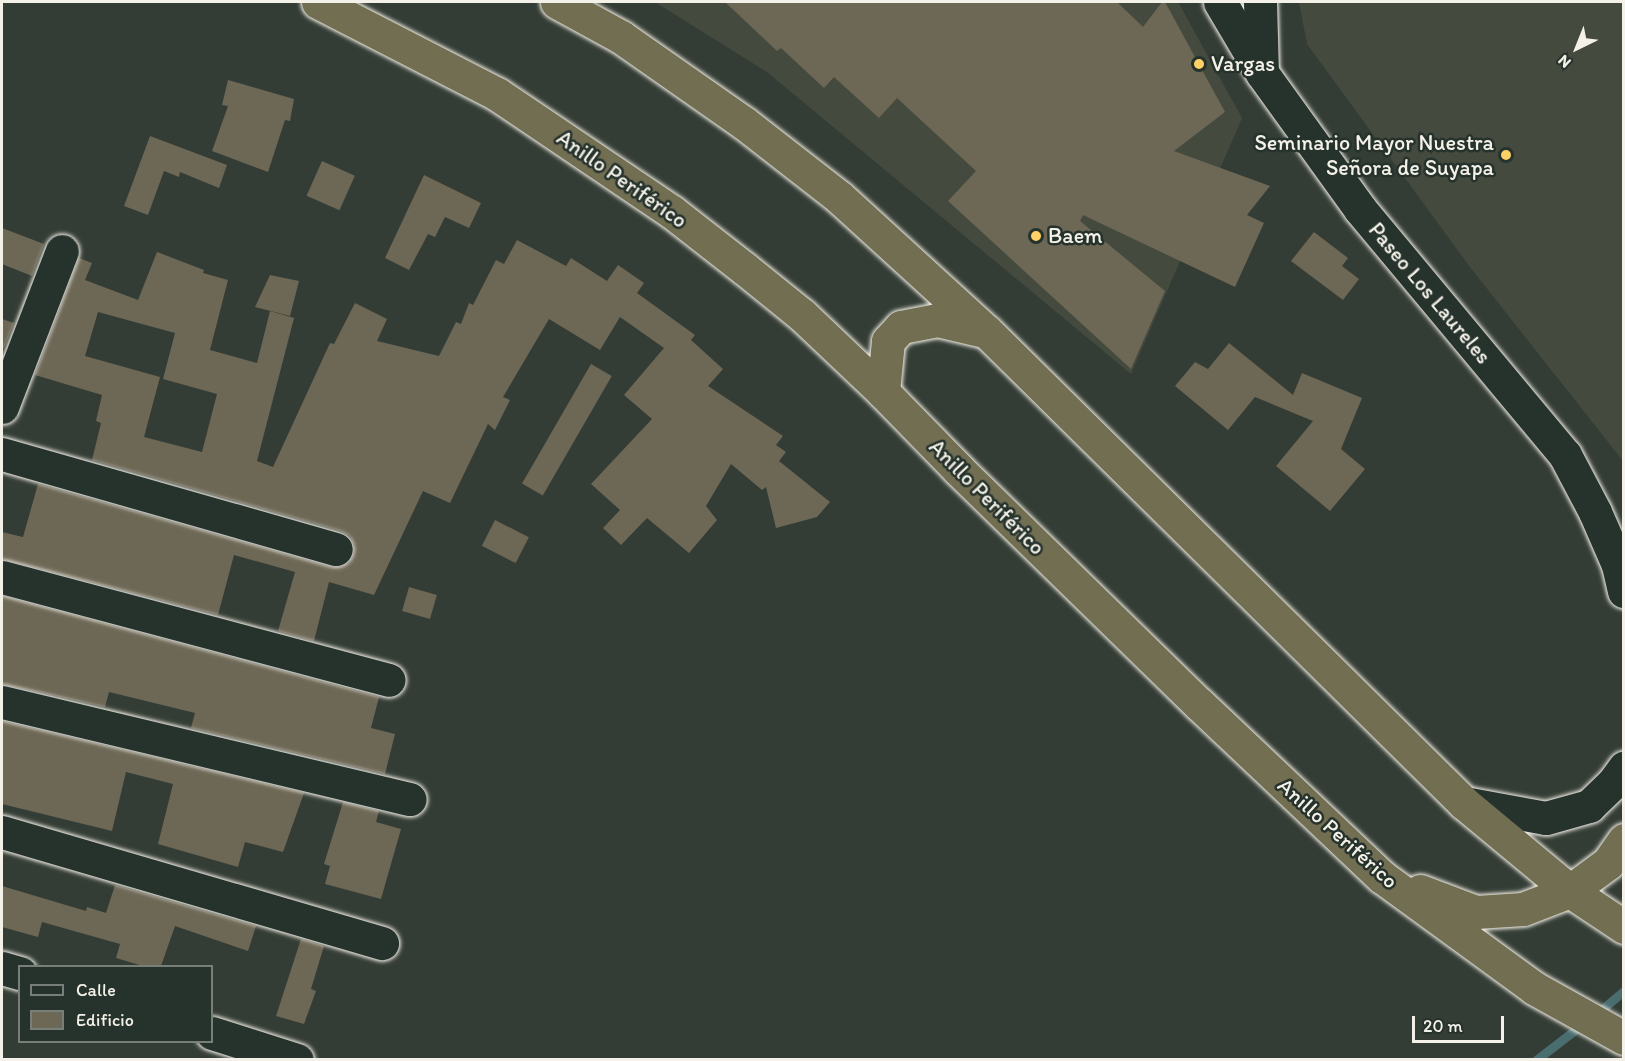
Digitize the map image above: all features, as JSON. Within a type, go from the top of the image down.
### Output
[{"type":"highway","name":"Anillo Periférico","points":[[318,2],[497,94],[672,212],[745,269],[802,315],[883,392],[958,470],[1190,696],[1382,877],[1534,988],[1623,1038]]},
{"type":"highway","points":[[557,2],[621,37],[744,123],[839,197],[986,331],[1464,803],[1570,891],[1623,927]]},
{"type":"highway","points":[[883,392],[888,341],[901,327],[937,320],[986,331]]},
{"type":"highway","points":[[1382,877],[1476,912],[1523,909],[1570,891],[1608,863],[1623,840]]},
{"type":"street","name":"Paseo Los Laureles","points":[[1220,2],[1262,73],[1360,209],[1565,454],[1595,512],[1618,565],[1623,591]]},
{"type":"street","points":[[1260,2],[1262,73]]},
{"type":"street","points":[[2,407],[62,251]]},
{"type":"street","points":[[2,454],[336,549]]},
{"type":"street","points":[[2,577],[389,680]]},
{"type":"street","points":[[2,702],[410,799]]},
{"type":"street","points":[[1464,803],[1546,818],[1589,806],[1613,783],[1623,768]]},
{"type":"street","points":[[2,832],[382,943]]},
{"type":"street","points":[[2,968],[18,972]]},
{"type":"street","points":[[213,1033],[297,1059]]},
{"type":"shaded area","points":[[655,2],[1178,2],[1242,118],[1131,374],[767,72]]},
{"type":"shaded area","name":"Seminario Mayor Nuestra Señora de Suyapa","points":[[1299,2],[1623,2],[1623,461],[1470,267],[1307,44]]},
{"type":"building","points":[[725,2],[1117,2],[1143,27],[1162,2],[1165,2],[1225,112],[1174,151],[1270,186],[1247,215],[1264,223],[1235,287],[1083,215],[1080,221],[1165,291],[1131,369],[948,201],[976,171],[897,98],[879,118],[834,77],[824,88],[781,48],[777,51]]},
{"type":"building","points":[[228,80],[294,99],[290,121],[285,120],[268,172],[212,151],[228,106],[222,105]]},
{"type":"building","points":[[150,136],[227,165],[219,188],[180,172],[179,177],[164,171],[148,215],[124,206]]},
{"type":"building","points":[[322,161],[355,176],[339,210],[307,196]]},
{"type":"building","points":[[424,175],[481,203],[469,228],[445,217],[435,237],[428,234],[409,270],[385,258]]},
{"type":"building","points":[[2,228],[44,244],[32,276],[2,264]]},
{"type":"building","points":[[1314,232],[1348,258],[1342,266],[1359,279],[1343,300],[1291,261]]},
{"type":"building","points":[[517,240],[566,266],[571,258],[607,281],[618,265],[644,283],[637,293],[695,335],[691,340],[723,369],[708,386],[783,436],[776,445],[786,452],[779,461],[830,502],[817,517],[776,528],[766,487],[762,490],[731,464],[706,506],[717,520],[689,553],[647,518],[621,545],[603,528],[620,510],[591,484],[652,419],[624,395],[664,348],[620,317],[600,350],[549,319],[503,397],[510,400],[495,430],[488,424],[450,503],[423,491],[374,595],[329,582],[314,641],[278,631],[295,572],[234,555],[218,615],[2,559],[2,532],[23,537],[38,484],[331,567],[340,567],[349,563],[354,554],[354,545],[350,536],[341,531],[92,460],[101,423],[96,421],[102,395],[35,375],[79,258],[92,263],[85,280],[138,300],[157,252],[204,270],[203,273],[228,280],[210,350],[257,363],[270,311],[294,318],[257,461],[273,467],[330,343],[334,344],[355,303],[387,319],[377,341],[439,356],[456,322],[461,324],[469,303],[473,305],[496,260],[504,264]],"holes":[[[98,312],[175,333],[163,379],[217,394],[202,452],[144,437],[160,377],[85,356]]]},
{"type":"building","points":[[270,275],[299,281],[290,316],[255,307]]},
{"type":"building","points":[[2,319],[14,323],[4,348],[2,347]]},
{"type":"building","points":[[1229,343],[1293,395],[1302,373],[1362,398],[1341,449],[1365,469],[1330,511],[1276,466],[1313,421],[1255,397],[1228,430],[1175,386],[1195,362],[1208,369]]},
{"type":"building","points":[[591,364],[612,376],[543,496],[522,484]]},
{"type":"building","points":[[495,520],[529,537],[516,563],[482,546]]},
{"type":"building","points":[[409,587],[437,595],[430,619],[402,611]]},
{"type":"building","points":[[2,596],[379,697],[371,728],[395,734],[385,774],[191,728],[195,713],[109,692],[105,707],[2,684]]},
{"type":"building","points":[[2,721],[304,793],[283,852],[245,842],[238,867],[158,844],[173,784],[126,772],[112,831],[2,804]]},
{"type":"building","points":[[343,802],[379,811],[376,822],[401,829],[381,899],[325,884],[330,866],[324,864]]},
{"type":"building","points":[[115,885],[256,926],[248,951],[175,926],[161,965],[140,965],[116,958],[120,944],[42,922],[38,937],[2,927],[2,886],[86,911],[87,907],[106,913]]},
{"type":"building","points":[[301,939],[324,946],[311,989],[316,991],[304,1024],[276,1016]]},
{"type":"waterway","points":[[1595,1015],[1624,991]]},
{"type":"waterway","points":[[1536,1060],[1584,1023]]},
{"type":"place","name":"Vargas","points":[[1199,64]]},
{"type":"place","name":"Seminario Mayor Nuestra Señora de Suyapa","points":[[1506,155]]},
{"type":"place","name":"Baem","points":[[1036,236]]}]
